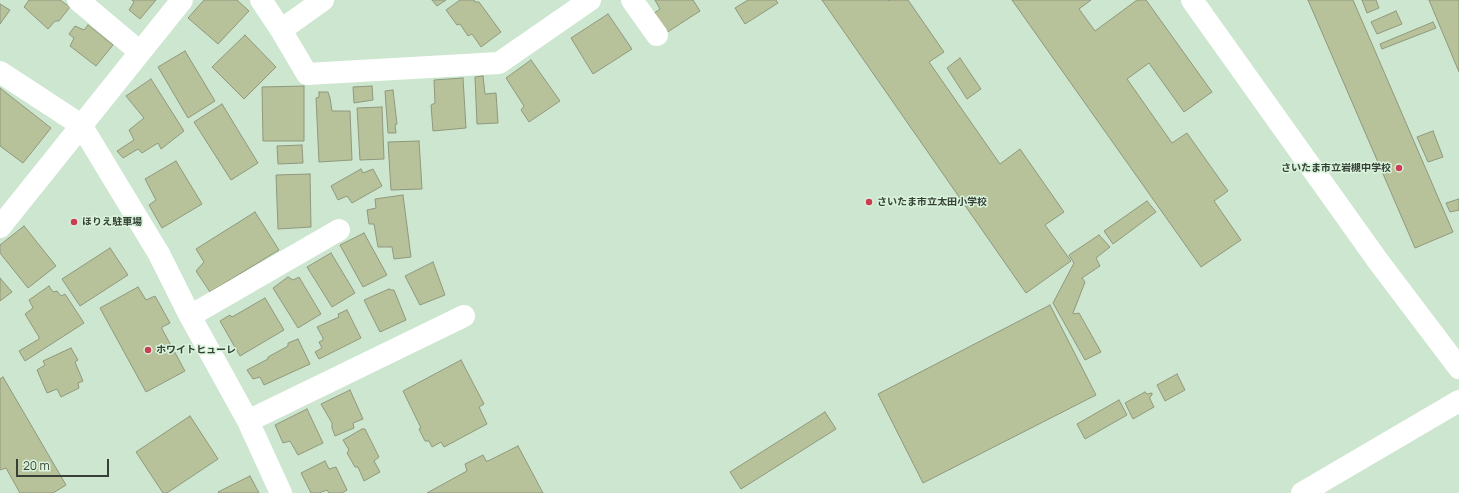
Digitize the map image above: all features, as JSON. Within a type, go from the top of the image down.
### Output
[{"type":"street","points":[[78,0],[140,52]]},
{"type":"street","points":[[0,227],[182,0]]},
{"type":"street","points":[[260,0],[281,30],[307,74],[499,63],[590,0]]},
{"type":"street","points":[[281,30],[324,0]]},
{"type":"street","points":[[632,0],[657,35]]},
{"type":"street","points":[[1192,0],[1378,261],[1459,368]]},
{"type":"street","points":[[0,72],[81,125],[158,254],[190,316],[248,421],[280,493]]},
{"type":"street","points":[[190,316],[339,230]]},
{"type":"street","points":[[248,421],[464,316]]},
{"type":"street","points":[[1302,493],[1459,401]]},
{"type":"building","points":[[29,0],[60,0],[70,7],[59,21],[55,21],[48,29],[24,7]]},
{"type":"building","points":[[132,0],[156,0],[140,19],[129,10],[134,2]]},
{"type":"building","points":[[204,0],[237,0],[249,11],[218,44],[188,18]]},
{"type":"building","points":[[432,0],[446,0],[437,6]]},
{"type":"building","points":[[460,0],[474,0],[475,2],[479,2],[501,32],[481,47],[472,34],[468,36],[460,24],[457,25],[446,10]]},
{"type":"building","points":[[655,0],[693,0],[700,11],[666,33],[653,14],[660,9]]},
{"type":"building","points":[[748,0],[776,0],[778,3],[745,24],[735,8]]},
{"type":"building","points":[[822,0],[908,0],[944,52],[929,62],[1000,164],[1020,149],[1064,212],[1045,225],[1071,261],[1026,293]]},
{"type":"building","points":[[1012,0],[1091,0],[1079,9],[1095,31],[1137,0],[1146,0],[1212,92],[1184,112],[1149,63],[1127,79],[1172,143],[1187,133],[1228,191],[1214,201],[1241,240],[1201,267]]},
{"type":"building","points":[[1308,0],[1353,0],[1453,232],[1415,248]]},
{"type":"building","points":[[1362,0],[1376,0],[1379,8],[1367,13]]},
{"type":"building","points":[[1429,0],[1459,0],[1459,72]]},
{"type":"building","points":[[0,4],[10,10],[0,24]]},
{"type":"building","points":[[1396,11],[1402,24],[1377,34],[1371,22]]},
{"type":"building","points":[[608,14],[632,49],[593,74],[571,38]]},
{"type":"building","points":[[1433,22],[1436,28],[1382,49],[1380,44]]},
{"type":"building","points":[[88,25],[113,45],[96,66],[70,46],[74,38],[69,34],[75,26],[84,30]]},
{"type":"building","points":[[245,35],[276,67],[244,99],[212,67]]},
{"type":"building","points":[[185,51],[215,101],[188,118],[158,67]]},
{"type":"building","points":[[960,58],[981,89],[967,99],[947,68]]},
{"type":"building","points":[[531,60],[560,101],[529,122],[521,110],[524,106],[506,78]]},
{"type":"building","points":[[483,76],[485,94],[496,93],[498,123],[477,124],[475,77]]},
{"type":"building","points":[[463,78],[466,128],[433,131],[431,105],[435,103],[434,80]]},
{"type":"building","points":[[151,79],[184,131],[161,149],[158,143],[142,153],[138,149],[123,158],[117,151],[134,140],[129,130],[144,118],[126,96]]},
{"type":"building","points":[[304,86],[304,141],[263,141],[262,87]]},
{"type":"building","points":[[372,86],[373,100],[354,103],[353,87]]},
{"type":"building","points":[[0,88],[51,128],[23,163],[0,146]]},
{"type":"building","points":[[393,90],[397,124],[395,125],[396,133],[388,133],[385,91]]},
{"type":"building","points":[[319,92],[328,92],[332,111],[350,111],[352,160],[319,162],[316,98],[319,97]]},
{"type":"building","points":[[222,104],[258,163],[231,180],[194,122]]},
{"type":"building","points":[[382,107],[384,159],[360,160],[357,108]]},
{"type":"building","points":[[1433,131],[1443,157],[1428,162],[1417,137]]},
{"type":"building","points":[[419,141],[422,189],[391,190],[388,142]]},
{"type":"building","points":[[302,145],[303,163],[278,164],[277,146]]},
{"type":"building","points":[[176,161],[202,204],[162,228],[149,205],[156,200],[145,179]]},
{"type":"building","points":[[361,169],[363,173],[373,169],[382,186],[352,203],[347,196],[338,200],[331,186]]},
{"type":"building","points":[[310,174],[311,227],[278,229],[276,175]]},
{"type":"building","points":[[403,195],[411,257],[394,259],[392,247],[378,247],[374,224],[369,224],[367,210],[376,208],[375,199]]},
{"type":"building","points":[[1459,199],[1459,210],[1450,212],[1446,203]]},
{"type":"building","points":[[1147,201],[1156,212],[1113,244],[1104,231]]},
{"type":"building","points":[[255,212],[279,250],[210,292],[196,271],[204,262],[196,249]]},
{"type":"building","points":[[24,226],[56,266],[28,288],[0,253],[0,245]]},
{"type":"building","points":[[364,233],[387,275],[363,287],[340,245]]},
{"type":"building","points":[[1099,235],[1110,247],[1096,258],[1100,266],[1082,278],[1085,282],[1073,313],[1079,313],[1101,352],[1085,360],[1053,303],[1074,263],[1069,255]]},
{"type":"building","points":[[110,248],[128,275],[80,306],[62,279]]},
{"type":"building","points":[[331,253],[355,293],[332,307],[307,267]]},
{"type":"building","points":[[433,262],[445,295],[420,305],[405,276]]},
{"type":"building","points":[[288,277],[293,280],[299,277],[321,314],[298,328],[273,288]]},
{"type":"building","points":[[0,278],[12,292],[0,301]]},
{"type":"building","points":[[49,286],[53,292],[57,291],[61,296],[65,294],[84,323],[25,361],[19,351],[39,339],[25,314],[33,308],[29,300]]},
{"type":"building","name":"ホワイトヒューレ","points":[[138,287],[146,300],[155,296],[170,323],[162,327],[162,329],[185,371],[146,392],[100,308]]},
{"type":"building","points":[[389,289],[394,290],[406,320],[380,332],[364,300]]},
{"type":"building","points":[[265,298],[284,330],[240,356],[220,321],[230,315],[232,317]]},
{"type":"building","points":[[1050,305],[1096,395],[923,483],[878,394]]},
{"type":"building","points":[[347,310],[361,338],[319,359],[315,352],[322,348],[319,342],[323,340],[323,338],[317,327],[339,317],[338,314]]},
{"type":"building","points":[[298,339],[310,364],[264,385],[260,377],[253,379],[247,370],[288,346],[288,343]]},
{"type":"building","points":[[71,348],[78,360],[75,362],[83,381],[78,383],[79,388],[61,397],[57,389],[47,393],[37,370],[45,365],[43,361]]},
{"type":"building","points":[[461,360],[484,404],[479,407],[487,424],[444,447],[441,442],[432,447],[429,441],[425,441],[419,429],[421,428],[403,391]]},
{"type":"building","points":[[1177,374],[1185,390],[1165,401],[1157,385]]},
{"type":"building","points":[[3,377],[66,485],[53,493],[20,493],[6,468],[0,470],[0,379]]},
{"type":"building","points":[[350,390],[363,419],[353,423],[354,428],[335,436],[332,423],[321,404]]},
{"type":"building","points":[[1145,392],[1147,394],[1152,393],[1150,399],[1154,407],[1133,419],[1125,403]]},
{"type":"building","points":[[1119,400],[1127,415],[1085,439],[1077,424]]},
{"type":"building","points":[[307,409],[323,443],[298,455],[290,441],[283,443],[275,425]]},
{"type":"building","points":[[825,412],[836,429],[741,489],[730,472]]},
{"type":"building","points":[[190,416],[218,459],[167,493],[163,493],[136,452]]},
{"type":"building","points":[[362,429],[365,429],[379,457],[374,461],[380,472],[364,481],[358,467],[355,467],[347,453],[349,450],[343,440]]},
{"type":"building","points":[[518,446],[543,493],[427,493],[467,471],[465,464],[483,455],[486,461],[488,461]]},
{"type":"building","points":[[325,461],[329,469],[336,467],[347,490],[342,493],[329,493],[327,490],[319,493],[311,493],[301,473]]},
{"type":"building","points":[[250,476],[259,493],[218,492]]},
{"type":"place","name":"さいたま市立岩槻中学校","points":[[1399,168]]},
{"type":"place","name":"さいたま市立太田小学校","points":[[869,202]]},
{"type":"place","name":"ほりえ駐車場","points":[[74,222]]},
{"type":"place","name":"ホワイトヒューレ","points":[[148,350]]}]
